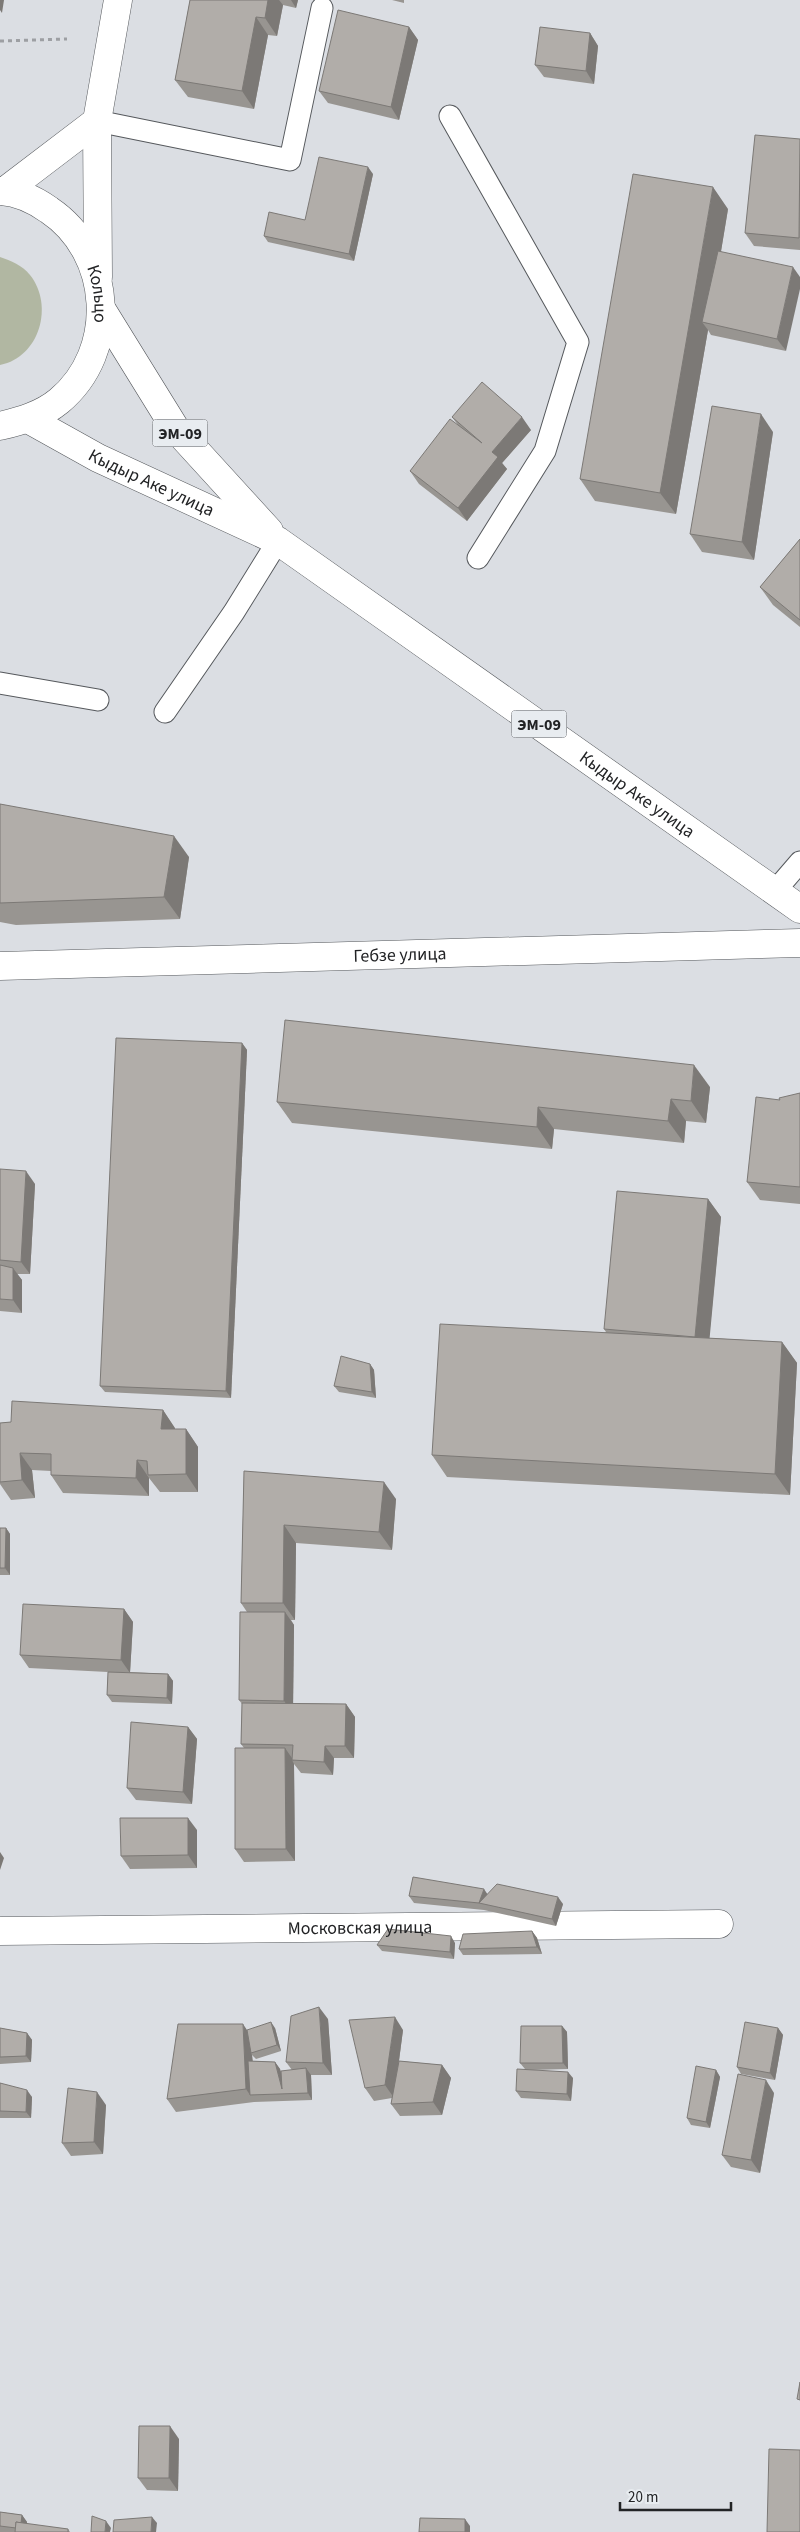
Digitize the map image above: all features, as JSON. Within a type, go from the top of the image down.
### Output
[{"type":"main road","points":[[98,276],[97,121],[118,0]]},
{"type":"main road","points":[[3,191],[97,121]]},
{"type":"main road","name":"Кольцо","points":[[0,426],[28,420],[59,401],[82,375],[97,344],[102,310],[98,276],[84,245],[63,219],[35,200],[3,191]]},
{"type":"main road","name":"Кыдыр Аке улица","points":[[102,310],[175,428],[278,541]]},
{"type":"main road","name":"Кыдыр Аке улица","points":[[28,420],[98,458],[278,541],[800,909]]},
{"type":"main road","name":"Гебзе улица","points":[[0,966],[800,943]]},
{"type":"main road","name":"Московская улица","points":[[0,1931],[719,1924]]},
{"type":"lane","points":[[97,121],[290,160],[322,8]]},
{"type":"lane","points":[[450,116],[578,342],[545,451],[478,558]]},
{"type":"lane","points":[[165,712],[234,612],[278,541]]},
{"type":"lane","points":[[0,683],[98,700]]},
{"type":"lane","points":[[775,891],[800,862]]},
{"type":"path","points":[[0,41],[67,39]]},
{"type":"green space","points":[[0,257],[20,266],[30,275],[37,287],[42,315],[39,328],[25,352],[14,360],[0,365]]},
{"type":"building","points":[[190,0],[268,0],[265,18],[256,17],[242,91],[175,80]]},
{"type":"building","points":[[338,10],[409,27],[391,107],[319,91]]},
{"type":"building","points":[[540,27],[590,33],[586,71],[535,65]]},
{"type":"building","points":[[755,135],[800,139],[799,238],[745,233]]},
{"type":"building","points":[[319,157],[368,167],[349,254],[264,236],[269,212],[305,220]]},
{"type":"building","points":[[633,174],[713,187],[660,493],[580,479]]},
{"type":"building","points":[[718,251],[793,267],[777,339],[702,322]]},
{"type":"building","points":[[482,382],[522,417],[492,452],[498,457],[458,508],[410,471],[450,419],[482,443],[452,417]]},
{"type":"building","points":[[712,406],[761,414],[742,542],[690,534]]},
{"type":"building","points":[[800,539],[800,620],[760,587]]},
{"type":"building","points":[[0,804],[174,836],[164,897],[0,903]]},
{"type":"building","points":[[285,1020],[694,1065],[691,1101],[671,1099],[668,1121],[538,1107],[537,1127],[277,1102]]},
{"type":"building","points":[[116,1038],[242,1043],[226,1391],[100,1386]]},
{"type":"building","points":[[800,1093],[800,1187],[747,1182],[756,1097],[780,1100],[779,1098]]},
{"type":"building","points":[[0,1169],[26,1171],[21,1262],[0,1260]]},
{"type":"building","points":[[617,1191],[708,1199],[695,1337],[604,1329]]},
{"type":"building","points":[[0,1265],[13,1268],[13,1300],[0,1299]]},
{"type":"building","points":[[440,1324],[782,1342],[775,1474],[432,1455]]},
{"type":"building","points":[[341,1356],[370,1364],[372,1392],[334,1386]]},
{"type":"building","points":[[12,1401],[163,1410],[161,1429],[186,1429],[186,1474],[148,1475],[147,1461],[137,1460],[136,1478],[51,1475],[51,1454],[20,1453],[22,1480],[0,1482],[0,1423],[11,1422]]},
{"type":"building","points":[[244,1471],[384,1482],[379,1532],[284,1525],[283,1603],[241,1603]]},
{"type":"building","points":[[0,1528],[6,1528],[5,1568],[0,1568]]},
{"type":"building","points":[[23,1604],[124,1609],[121,1660],[20,1655]]},
{"type":"building","points":[[240,1612],[285,1612],[284,1701],[239,1700]]},
{"type":"building","points":[[108,1672],[168,1674],[167,1698],[107,1695]]},
{"type":"building","points":[[242,1703],[346,1704],[345,1746],[325,1746],[324,1762],[292,1760],[293,1745],[241,1744]]},
{"type":"building","points":[[131,1722],[188,1727],[183,1792],[127,1788]]},
{"type":"building","points":[[235,1748],[285,1748],[286,1849],[235,1849]]},
{"type":"building","points":[[120,1818],[188,1818],[188,1855],[121,1856]]},
{"type":"building","points":[[413,1877],[484,1889],[479,1903],[409,1896]]},
{"type":"building","points":[[497,1884],[558,1897],[552,1919],[479,1903]]},
{"type":"building","points":[[388,1929],[451,1936],[450,1952],[377,1945]]},
{"type":"building","points":[[532,1931],[537,1947],[459,1949],[463,1934]]},
{"type":"building","points":[[319,2007],[323,2063],[286,2062],[291,2016]]},
{"type":"building","points":[[395,2017],[385,2085],[365,2088],[349,2020]]},
{"type":"building","points":[[271,2022],[277,2045],[251,2053],[247,2030]]},
{"type":"building","points":[[745,2022],[778,2028],[770,2073],[737,2067]]},
{"type":"building","points":[[178,2024],[243,2024],[246,2089],[167,2099]]},
{"type":"building","points":[[521,2026],[562,2026],[563,2063],[520,2063]]},
{"type":"building","points":[[0,2028],[27,2033],[26,2056],[0,2057]]},
{"type":"building","points":[[248,2061],[275,2062],[282,2089],[281,2071],[306,2068],[308,2093],[250,2095]]},
{"type":"building","points":[[399,2061],[442,2065],[433,2102],[391,2104]]},
{"type":"building","points":[[696,2066],[716,2070],[706,2122],[687,2118]]},
{"type":"building","points":[[517,2069],[568,2072],[567,2094],[516,2091]]},
{"type":"building","points":[[738,2074],[766,2080],[751,2160],[722,2155]]},
{"type":"building","points":[[0,2083],[27,2090],[26,2112],[0,2111]]},
{"type":"building","points":[[68,2088],[97,2092],[94,2142],[62,2143]]},
{"type":"building","points":[[800,2382],[800,2400],[797,2399]]},
{"type":"building","points":[[139,2426],[170,2426],[169,2478],[138,2478]]},
{"type":"building","points":[[769,2449],[800,2450],[800,2532],[767,2532]]},
{"type":"building","points":[[0,2512],[22,2515],[21,2523],[16,2522],[16,2528],[0,2526]]},
{"type":"building","points":[[92,2516],[106,2521],[105,2532],[91,2532]]},
{"type":"building","points":[[152,2517],[151,2532],[113,2532],[114,2520]]},
{"type":"building","points":[[420,2518],[465,2519],[465,2532],[419,2532]]},
{"type":"building","points":[[16,2522],[68,2529],[68,2532],[15,2532]]}]
